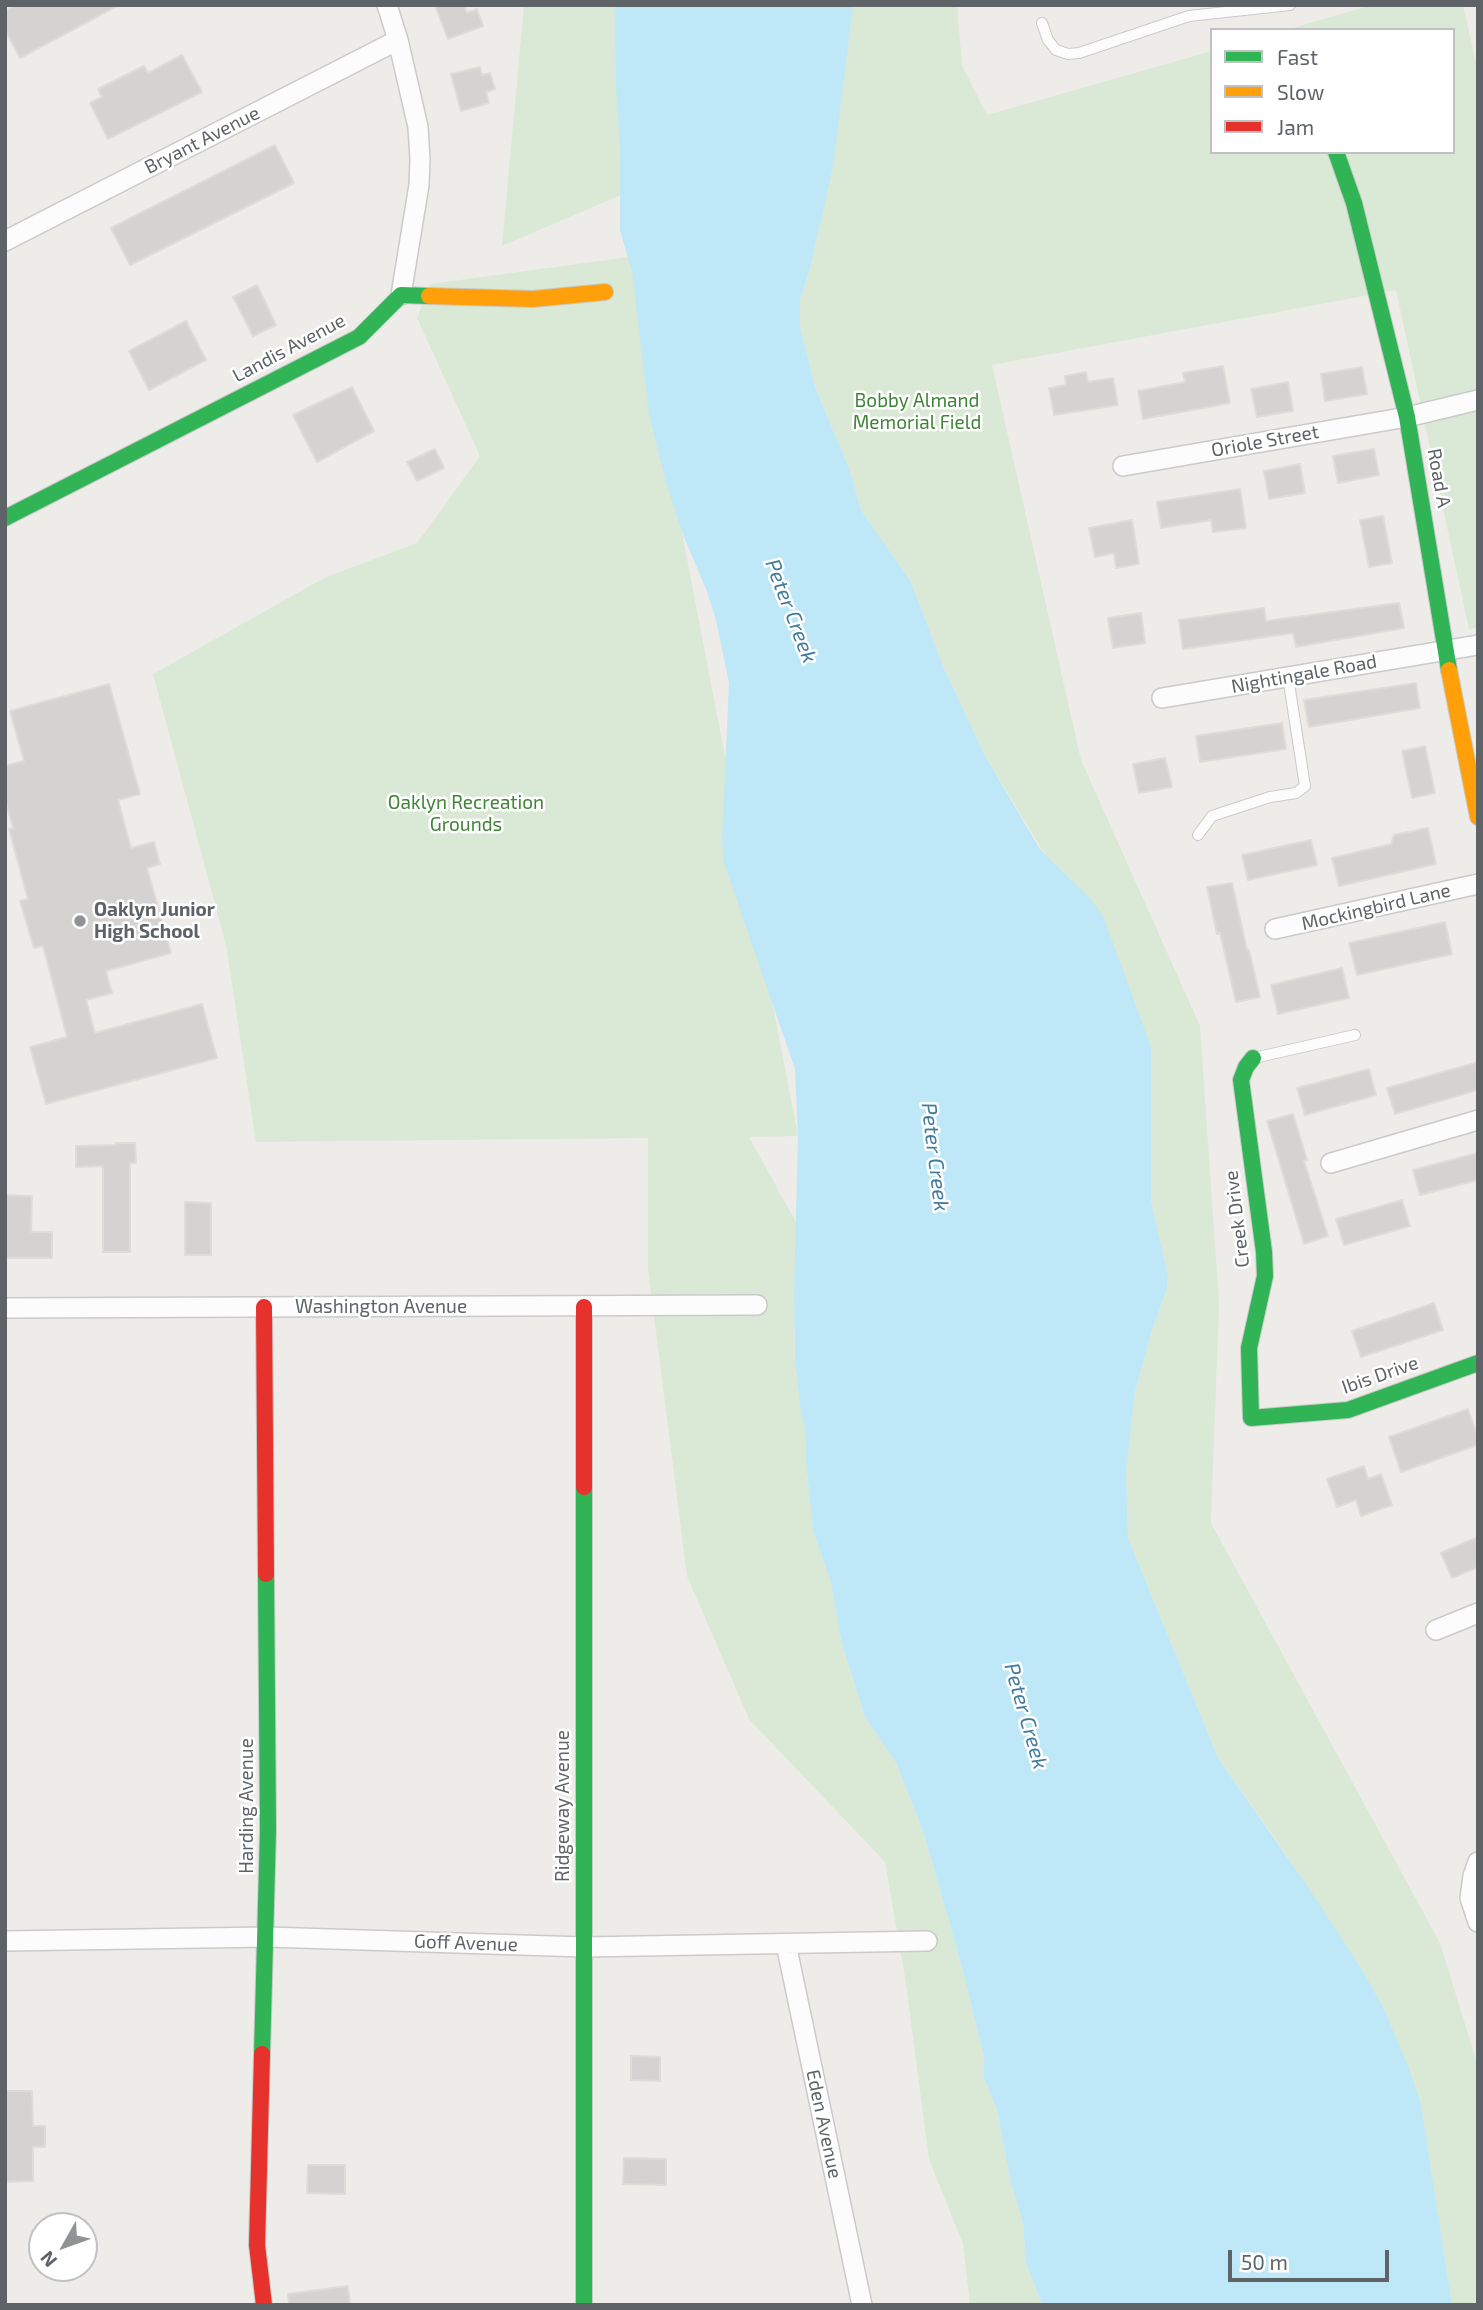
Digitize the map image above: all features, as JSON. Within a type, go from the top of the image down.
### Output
[{"type":"street","points":[[387,5],[418,127],[420,159],[419,185],[401,295],[533,299],[605,292]]},
{"type":"street","name":"Bryant Avenue","points":[[5,241],[398,40]]},
{"type":"street","name":"Road A","points":[[1337,154],[1354,203],[1407,417],[1447,650],[1475,788],[1478,817]]},
{"type":"street","name":"Landis Avenue","points":[[5,518],[359,337],[401,295]]},
{"type":"street","name":"Oriole Street","points":[[1123,466],[1407,417],[1478,400]]},
{"type":"street","name":"Nightingale Road","points":[[1161,698],[1478,645]]},
{"type":"street","name":"Mockingbird Lane","points":[[1275,929],[1478,884]]},
{"type":"street","name":"Creek Drive","points":[[1251,1418],[1250,1348],[1265,1276],[1241,1080],[1246,1067],[1253,1059]]},
{"type":"street","points":[[1331,1163],[1478,1121]]},
{"type":"street","name":"Washington Avenue","points":[[5,1308],[757,1305]]},
{"type":"street","name":"Harding Avenue","points":[[264,1307],[268,1816],[267,1937],[257,2245],[264,2305]]},
{"type":"street","name":"Ridgeway Avenue","points":[[584,1307],[584,2305]]},
{"type":"street","name":"Ibis Drive","points":[[1251,1418],[1348,1410],[1478,1363]]},
{"type":"street","points":[[1436,1630],[1478,1613]]},
{"type":"street","points":[[1478,1863],[1470,1898],[1478,1922]]},
{"type":"street","name":"Goff Avenue","points":[[5,1941],[267,1937],[584,1947],[927,1941]]},
{"type":"street","name":"Eden Avenue","points":[[786,1944],[862,2305]]},
{"type":"lane","points":[[1042,23],[1048,40],[1056,50],[1068,54],[1079,53],[1189,16],[1290,5]]},
{"type":"lane","points":[[1198,835],[1212,816],[1270,797],[1296,793],[1305,786],[1287,677]]},
{"type":"lane","points":[[1253,1059],[1355,1035]]},
{"type":"green space","points":[[524,5],[615,5],[621,195],[502,246]]},
{"type":"green space","name":"Bobby Almand Memorial Field","points":[[853,5],[957,5],[962,65],[987,115],[1210,52],[1210,154],[1455,154],[1455,28],[1293,28],[1372,5],[1463,5],[1478,71],[1478,628],[1469,629],[1396,290],[992,365],[1081,760],[1200,1026],[1219,1304],[1211,1523],[1440,1943],[1478,2066],[1478,2305],[1452,2305],[1421,2104],[1383,2007],[1363,1971],[1218,1758],[1128,1538],[1126,1470],[1135,1392],[1167,1288],[1168,1276],[1151,1201],[1151,1047],[1046,856],[984,754],[943,666],[911,582],[861,510],[850,471],[815,387],[800,327],[800,300],[811,265],[831,170]]},
{"type":"green space","name":"Oaklyn Recreation Grounds","points":[[629,257],[798,1136],[749,1137],[797,1224],[795,1360],[805,1430],[813,1531],[831,1583],[841,1641],[865,1717],[896,1763],[924,1834],[962,1967],[984,2057],[984,2078],[997,2110],[1011,2183],[1023,2223],[1026,2263],[1042,2305],[970,2305],[963,2244],[929,2159],[905,1977],[885,1862],[749,1719],[687,1576],[648,1269],[648,1138],[256,1142],[226,945],[153,674],[326,577],[417,543],[480,456],[417,318],[430,284]]},
{"type":"water","name":"Peter Creek","points":[[615,5],[853,5],[833,166],[811,265],[800,300],[800,327],[815,387],[850,471],[861,510],[911,582],[943,666],[984,754],[1038,846],[1090,898],[1103,916],[1151,1047],[1151,1201],[1168,1276],[1167,1288],[1135,1392],[1126,1470],[1128,1538],[1218,1758],[1363,1971],[1383,2007],[1408,2066],[1421,2104],[1452,2305],[1042,2305],[1026,2263],[1023,2223],[1011,2183],[997,2110],[984,2078],[984,2057],[962,1967],[924,1834],[896,1763],[865,1717],[841,1641],[831,1583],[813,1531],[805,1430],[795,1360],[798,1136],[795,1069],[724,863],[722,840],[729,683],[716,620],[666,483],[649,414],[632,272],[620,230]]},
{"type":"building","points":[[16,5],[119,5],[20,58],[5,30],[5,11]]},
{"type":"building","points":[[435,5],[464,5],[467,13],[477,9],[483,26],[448,39]]},
{"type":"building","points":[[182,55],[202,92],[108,139],[90,103],[102,97],[98,89],[144,66],[148,73]]},
{"type":"building","points":[[480,67],[482,75],[490,73],[495,89],[486,92],[489,103],[461,111],[451,74]]},
{"type":"building","points":[[275,145],[294,183],[130,265],[111,228]]},
{"type":"building","points":[[257,285],[276,325],[253,336],[233,297]]},
{"type":"building","points":[[186,321],[206,360],[149,390],[129,351]]},
{"type":"building","points":[[1223,366],[1230,403],[1143,419],[1138,391],[1185,382],[1183,373]]},
{"type":"building","points":[[1362,367],[1367,394],[1325,401],[1321,374]]},
{"type":"building","points":[[1086,372],[1088,382],[1113,378],[1118,405],[1054,415],[1049,388],[1066,385],[1065,376]]},
{"type":"building","points":[[1288,382],[1293,411],[1257,417],[1251,389]]},
{"type":"building","points":[[352,387],[374,431],[317,462],[293,415]]},
{"type":"building","points":[[435,449],[444,468],[417,481],[407,462]]},
{"type":"building","points":[[1374,449],[1379,475],[1338,483],[1333,456]]},
{"type":"building","points":[[1300,464],[1305,493],[1269,499],[1264,471]]},
{"type":"building","points":[[1240,489],[1246,528],[1213,532],[1211,520],[1161,528],[1157,502]]},
{"type":"building","points":[[1383,516],[1392,563],[1369,567],[1360,520]]},
{"type":"building","points":[[1132,520],[1139,564],[1116,568],[1114,553],[1095,557],[1089,528]]},
{"type":"building","points":[[1399,603],[1404,628],[1296,647],[1293,633],[1183,649],[1179,620],[1264,608],[1266,621]]},
{"type":"building","points":[[1141,613],[1145,643],[1113,648],[1108,618]]},
{"type":"building","points":[[1416,683],[1420,708],[1309,727],[1304,700]]},
{"type":"building","points":[[109,684],[140,794],[118,800],[131,848],[154,842],[160,864],[147,868],[171,953],[106,971],[112,993],[86,1000],[95,1033],[202,1004],[217,1058],[46,1104],[30,1047],[67,1037],[43,946],[34,948],[20,901],[28,899],[9,829],[13,828],[5,799],[5,766],[24,761],[10,711]]},
{"type":"building","points":[[1282,723],[1286,749],[1200,762],[1196,736]]},
{"type":"building","points":[[1425,746],[1435,793],[1412,798],[1402,751]]},
{"type":"building","points":[[1165,758],[1172,787],[1139,793],[1133,764]]},
{"type":"building","points":[[1428,828],[1436,864],[1339,886],[1332,858],[1391,844],[1394,835]]},
{"type":"building","points":[[1311,840],[1317,865],[1248,880],[1242,855]]},
{"type":"building","points":[[1232,883],[1260,997],[1236,1002],[1207,887]]},
{"type":"building","points":[[1445,922],[1452,954],[1357,975],[1349,943]]},
{"type":"building","points":[[1342,968],[1349,998],[1278,1014],[1271,985]]},
{"type":"building","points":[[1478,1062],[1478,1090],[1395,1114],[1387,1088]]},
{"type":"building","points":[[1369,1069],[1376,1095],[1305,1115],[1297,1088]]},
{"type":"building","points":[[1293,1114],[1307,1160],[1304,1161],[1328,1236],[1304,1244],[1267,1121]]},
{"type":"building","points":[[135,1143],[136,1163],[130,1163],[130,1252],[103,1252],[103,1166],[76,1167],[76,1146]]},
{"type":"building","points":[[1478,1153],[1478,1180],[1420,1195],[1413,1170]]},
{"type":"building","points":[[5,1195],[32,1196],[31,1232],[52,1232],[52,1258],[5,1258]]},
{"type":"building","points":[[1402,1200],[1410,1226],[1344,1245],[1336,1219]]},
{"type":"building","points":[[185,1202],[211,1203],[211,1255],[185,1255]]},
{"type":"building","points":[[1434,1303],[1443,1330],[1361,1357],[1352,1331]]},
{"type":"building","points":[[1468,1409],[1478,1437],[1478,1445],[1401,1472],[1389,1437]]},
{"type":"building","points":[[1364,1466],[1368,1479],[1381,1474],[1392,1505],[1361,1516],[1356,1500],[1337,1507],[1327,1479]]},
{"type":"building","points":[[1478,1537],[1478,1567],[1452,1578],[1441,1553]]},
{"type":"building","points":[[631,2056],[660,2057],[660,2081],[631,2080]]},
{"type":"building","points":[[5,2091],[32,2091],[33,2126],[45,2126],[45,2147],[33,2147],[33,2181],[5,2182]]},
{"type":"building","points":[[624,2158],[666,2159],[666,2185],[623,2184]]},
{"type":"building","points":[[308,2165],[345,2165],[345,2194],[307,2193]]},
{"type":"building","points":[[348,2286],[350,2305],[289,2305],[288,2294]]},
{"type":"traffic: fast","points":[[1337,154],[1354,203],[1407,417],[1449,670]]},
{"type":"traffic: fast","points":[[5,518],[359,337],[401,295],[429,296]]},
{"type":"traffic: fast","points":[[1253,1058],[1241,1080],[1265,1276],[1249,1348],[1251,1418],[1348,1410],[1478,1363]]},
{"type":"traffic: fast","points":[[584,1487],[584,2305]]},
{"type":"traffic: fast","points":[[262,2054],[268,1830],[266,1574]]},
{"type":"traffic: slow","points":[[429,296],[533,299],[605,292]]},
{"type":"traffic: slow","points":[[1449,670],[1478,817]]},
{"type":"traffic: jam","points":[[264,1307],[266,1574]]},
{"type":"traffic: jam","points":[[584,1307],[584,1487]]},
{"type":"traffic: jam","points":[[262,2054],[257,2245],[264,2305]]},
{"type":"place","name":"Oaklyn Junior High School","points":[[80,921]]}]
